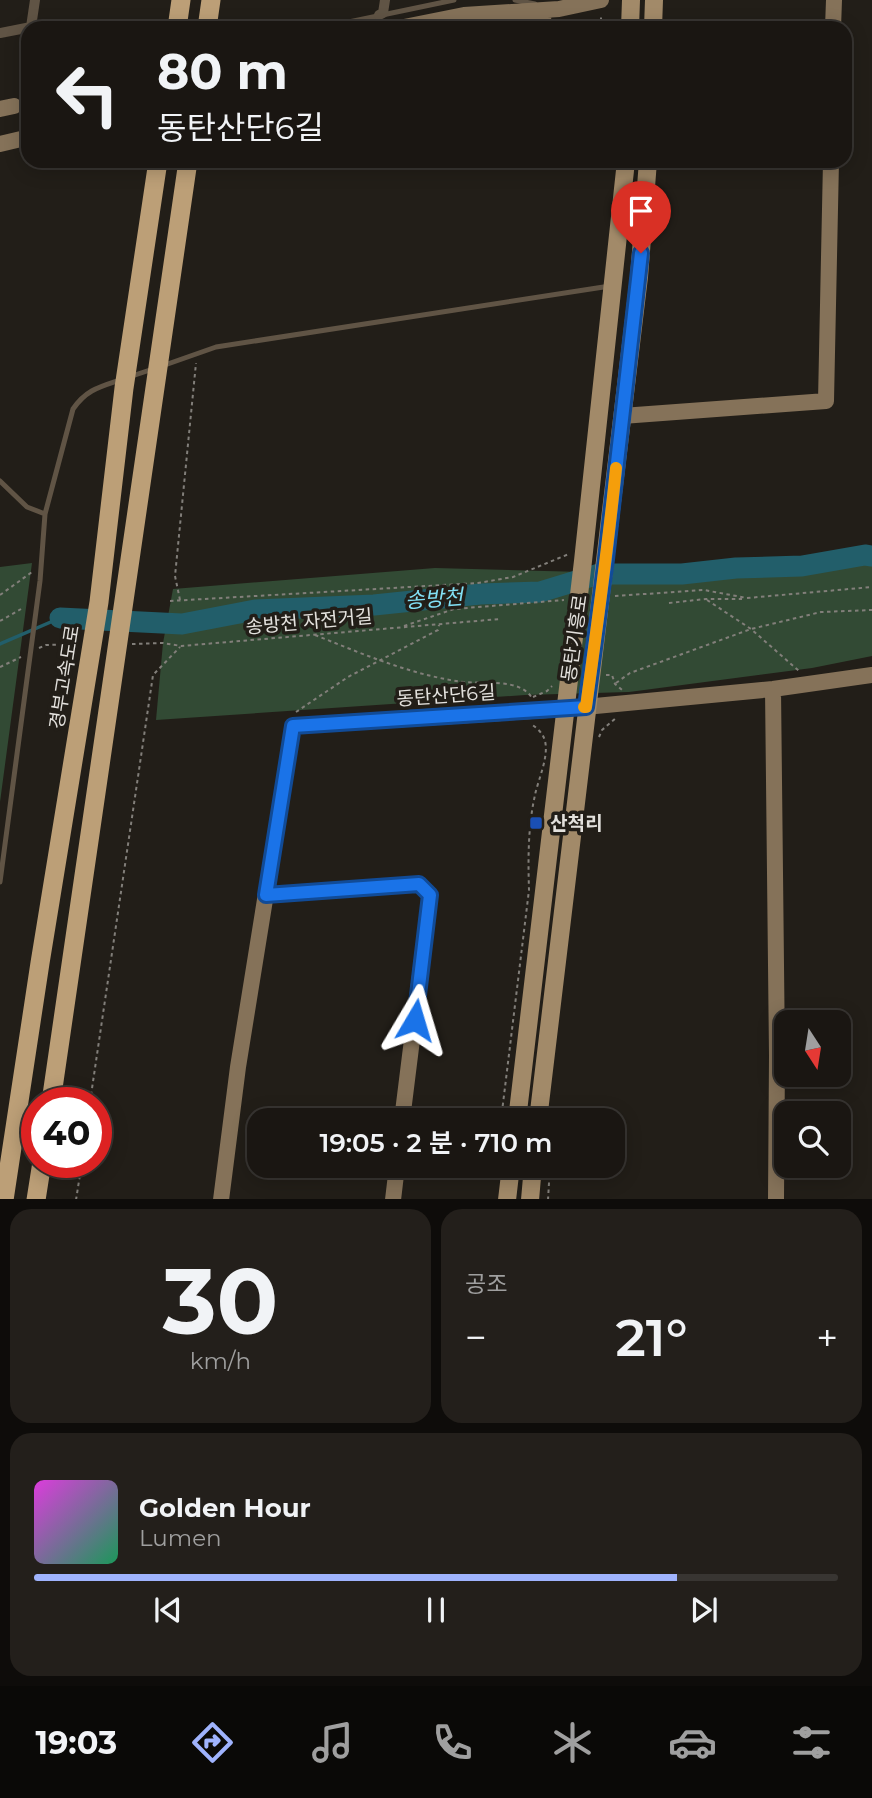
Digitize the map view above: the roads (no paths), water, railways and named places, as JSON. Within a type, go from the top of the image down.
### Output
[{"type":"highway","points":[[178,21],[181,0]]},
{"type":"highway","points":[[208,21],[211,0]]},
{"type":"highway","name":"경부고속도로","points":[[4,1199],[99,602],[124,388],[157,168]]},
{"type":"highway","points":[[53,1087],[187,168]]},
{"type":"highway","points":[[36,1199],[39,1178]]},
{"type":"main road","points":[[630,21],[631,0]]},
{"type":"main road","points":[[653,21],[654,0]]},
{"type":"main road","name":"동탄기흥로","points":[[518,1108],[576,617],[576,558],[614,286],[625,168]]},
{"type":"main road","name":"동탄기흥로","points":[[539,1108],[639,276],[647,168]]},
{"type":"main road","points":[[507,1199],[510,1178]]},
{"type":"main road","points":[[530,1199],[532,1178]]},
{"type":"street","points":[[32,21],[35,0]]},
{"type":"street","points":[[379,15],[383,13],[385,0]]},
{"type":"street","points":[[527,21],[559,9],[601,0]]},
{"type":"street","points":[[833,21],[834,0]]},
{"type":"street","points":[[434,21],[464,15],[559,9]]},
{"type":"street","points":[[0,33],[21,29]]},
{"type":"street","points":[[0,144],[21,139]]},
{"type":"street","points":[[622,416],[826,401],[831,168]]},
{"type":"street","name":"동탄산단6길","points":[[221,1199],[293,726],[564,709],[772,689],[872,675]]},
{"type":"street","points":[[772,689],[777,1056],[776,1199]]},
{"type":"street","points":[[266,895],[419,884],[430,895],[403,1108]]},
{"type":"street","points":[[393,1199],[396,1178]]},
{"type":"lane","points":[[352,21],[454,0]]},
{"type":"lane","points":[[515,0],[559,9]]},
{"type":"lane","points":[[541,21],[559,9]]},
{"type":"lane","points":[[0,882],[40,581],[45,514],[74,409],[82,396],[111,383],[230,345],[614,286]]},
{"type":"lane","points":[[0,481],[27,507],[45,514]]},
{"type":"waterway","name":"송방천","points":[[60,618],[182,624],[255,610],[374,605],[480,594],[540,592],[599,574],[682,574],[736,568],[802,566],[872,556]]},
{"type":"waterway","name":"송방천","points":[[0,644],[60,618]]},
{"type":"place","name":"산척리","points":[[536,823]]}]
